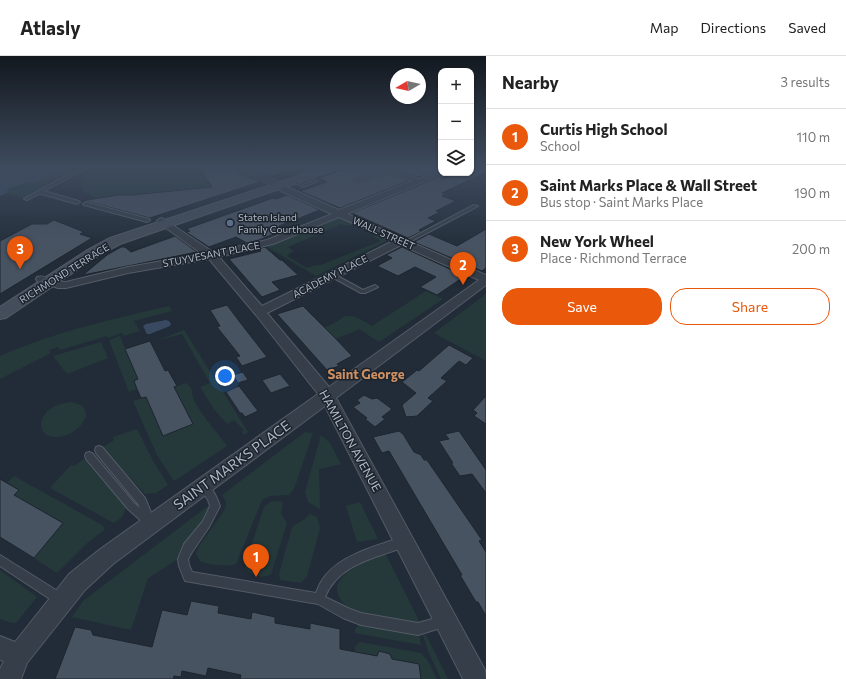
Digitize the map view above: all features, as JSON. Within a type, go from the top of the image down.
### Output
[{"type":"main road","name":"RICHMOND TERRACE","points":[[0,305],[109,244],[164,222],[240,196]]},
{"type":"main road","name":"RICHMOND TERRACE","points":[[0,314],[45,280]]},
{"type":"street","points":[[55,196],[77,202]]},
{"type":"street","name":"WALL STREET","points":[[302,196],[486,280]]},
{"type":"street","name":"STUYVESANT PLACE","points":[[45,280],[58,285],[66,285],[128,270],[211,255],[270,242],[382,196]]},
{"type":"street","points":[[86,204],[147,220]]},
{"type":"street","name":"HAMILTON AVENUE","points":[[164,222],[211,255],[260,312],[327,395],[476,679]]},
{"type":"street","name":"ACADEMY PLACE","points":[[260,312],[332,275],[402,242]]},
{"type":"street","name":"SAINT MARKS PLACE","points":[[8,679],[9,652],[62,600],[82,577],[106,557],[486,280]]},
{"type":"lane","points":[[26,199],[32,196]]},
{"type":"lane","points":[[402,242],[476,206]]},
{"type":"lane","points":[[332,275],[363,292],[375,286]]},
{"type":"lane","points":[[98,450],[142,501],[151,524]]},
{"type":"lane","points":[[89,456],[131,506],[151,524]]},
{"type":"lane","points":[[204,486],[212,498],[215,506],[206,524],[188,548],[184,559],[184,566],[189,577],[319,599],[347,614],[368,620],[418,629],[445,622]]},
{"type":"lane","points":[[319,599],[324,587],[331,577],[354,560],[404,542]]},
{"type":"lane","points":[[0,560],[62,600]]},
{"type":"green space","points":[[16,196],[31,196],[26,199]]},
{"type":"green space","points":[[93,196],[218,196],[147,219],[88,203],[97,198]]},
{"type":"green space","points":[[340,218],[355,224],[347,226],[341,224],[288,247],[294,251],[287,256],[307,268],[315,265],[321,265],[381,241],[374,237],[376,234],[388,240],[316,276],[267,247]]},
{"type":"green space","points":[[426,291],[443,299],[379,342],[359,329],[336,339],[324,327],[331,325],[346,316],[357,318],[372,326]]},
{"type":"green space","points":[[486,294],[486,361],[434,333]]},
{"type":"green space","points":[[169,306],[172,311],[134,321],[140,331],[124,336],[122,333],[108,338],[107,336],[60,350],[58,347],[49,350],[51,353],[0,379],[0,356],[20,347],[105,321]]},
{"type":"green space","points":[[184,330],[248,432],[244,435],[242,432],[244,430],[234,420],[227,424],[214,409],[200,387],[210,383],[182,334],[158,340]]},
{"type":"green space","points":[[120,336],[138,379],[134,381],[137,389],[129,392],[109,340]]},
{"type":"green space","points":[[101,342],[108,358],[67,374],[53,356]]},
{"type":"green space","points":[[187,383],[192,389],[192,395],[195,402],[205,418],[227,446],[174,481],[157,455],[133,401],[146,397],[163,436],[193,424],[174,387]]},
{"type":"green space","points":[[70,402],[80,405],[85,409],[86,415],[84,421],[72,433],[64,436],[49,436],[42,430],[41,426],[43,417],[55,406]]},
{"type":"green space","points":[[137,429],[152,459],[168,485],[156,493],[145,494],[102,448],[114,440],[113,437]]},
{"type":"green space","points":[[305,432],[313,433],[294,489],[289,495],[270,496],[262,500],[236,564],[218,565],[200,561],[196,553],[225,509],[226,502],[222,495]]},
{"type":"green space","points":[[321,435],[330,443],[341,464],[319,469],[320,509],[308,502],[305,492]]},
{"type":"green space","points":[[84,459],[126,508],[122,517],[114,523],[50,488],[71,465],[74,466]]},
{"type":"green space","points":[[14,476],[102,525],[105,529],[85,545],[57,573],[34,558],[63,523],[14,495],[19,490],[7,483]]},
{"type":"green space","points":[[272,501],[283,502],[281,513],[287,523],[271,574],[268,576],[258,576],[246,569],[246,562],[264,507]]},
{"type":"green space","points":[[360,502],[378,539],[357,542],[346,506]]},
{"type":"green space","points":[[208,506],[208,512],[196,535],[178,559],[148,578],[131,630],[72,617],[83,601]]},
{"type":"green space","points":[[309,514],[317,517],[320,528],[307,576],[301,583],[280,580],[279,574],[292,528],[304,520]]},
{"type":"green space","points":[[385,553],[421,625],[356,612],[342,601],[338,594],[337,585],[346,574],[358,565]]},
{"type":"green space","points":[[0,570],[37,597],[16,623],[0,619]]},
{"type":"green space","points":[[360,624],[419,635],[421,645],[355,633],[355,629]]},
{"type":"green space","points":[[423,635],[426,635],[448,679],[441,679],[428,651]]},
{"type":"green space","points":[[360,642],[421,653],[428,661],[437,679],[421,679],[419,664],[392,659],[390,654],[379,651],[377,656],[355,652],[355,647]]},
{"type":"water","points":[[166,320],[171,324],[170,326],[150,334],[147,334],[143,326],[146,324]]},
{"type":"building","points":[[111,196],[217,196],[150,218],[81,201]]},
{"type":"building","points":[[289,196],[320,210],[279,226],[286,229],[259,240],[247,243],[236,237],[209,247],[186,232],[190,231],[186,229],[273,198],[276,199]]},
{"type":"building","points":[[312,196],[370,196],[340,208]]},
{"type":"building","points":[[393,196],[442,196],[456,201],[436,211],[440,212],[428,218],[436,221],[419,230],[422,231],[408,238],[352,213]]},
{"type":"building","points":[[54,220],[84,232],[80,234],[92,238],[0,294],[0,241],[32,224],[47,224]]},
{"type":"building","points":[[486,229],[486,268],[482,271],[414,242],[429,234],[457,246]]},
{"type":"building","points":[[175,236],[197,252],[83,275],[107,255],[121,247],[125,247],[131,252]]},
{"type":"building","points":[[265,247],[298,275],[272,282],[280,290],[262,297],[229,259],[261,251],[257,249]]},
{"type":"building","points":[[402,247],[465,276],[437,295],[420,287],[436,277],[415,267],[398,276],[377,266],[392,258],[386,255]]},
{"type":"building","points":[[227,305],[267,357],[242,366],[236,357],[240,356],[217,327],[220,326],[210,310]]},
{"type":"building","points":[[303,306],[352,356],[337,364],[339,366],[327,370],[277,314]]},
{"type":"building","points":[[150,341],[165,371],[168,370],[177,386],[174,387],[193,424],[163,436],[146,397],[141,398],[137,389],[134,381],[138,379],[125,349]]},
{"type":"building","points":[[449,345],[473,358],[466,365],[459,361],[441,378],[447,381],[428,398],[433,401],[417,416],[406,417],[402,405],[416,393],[402,382],[417,370],[419,371]]},
{"type":"building","points":[[243,372],[248,380],[238,383],[233,375]]},
{"type":"building","points":[[280,374],[290,386],[271,393],[262,380]]},
{"type":"building","points":[[239,386],[258,411],[245,417],[242,413],[240,413],[226,392]]},
{"type":"building","points":[[364,395],[372,399],[377,398],[392,409],[382,417],[385,419],[375,427],[365,419],[367,418],[353,407],[360,403],[357,400]]},
{"type":"building","points":[[486,396],[486,424],[474,416],[477,413],[473,410]]},
{"type":"building","points":[[399,431],[403,434],[414,452],[421,455],[424,460],[427,460],[482,540],[479,541],[486,552],[486,616],[460,575],[462,575],[389,451],[382,453],[373,437]]},
{"type":"building","points":[[459,431],[486,470],[486,493],[472,474],[460,476],[439,441],[449,439],[445,434]]},
{"type":"building","points":[[0,479],[19,490],[14,495],[63,523],[34,558],[0,537]]},
{"type":"building","points":[[191,601],[219,606],[218,613],[251,619],[252,612],[275,617],[275,623],[310,629],[310,623],[340,629],[340,649],[377,656],[379,651],[390,654],[392,659],[419,664],[421,679],[240,679],[241,675],[208,668],[206,676],[182,671],[181,677],[174,676],[173,679],[55,679],[75,627],[91,630],[93,635],[152,647],[162,610],[187,615]]},
{"type":"place","name":"Staten Island Family Courthouse","points":[[230,223]]},
{"type":"place","name":"New York Wheel","points":[[20,269]]},
{"type":"place","name":"Saint Marks Place & Wall Street","points":[[463,285]]},
{"type":"place","name":"Curtis High School","points":[[256,577]]},
{"type":"district","name":"Saint George","points":[[366,374]]}]
